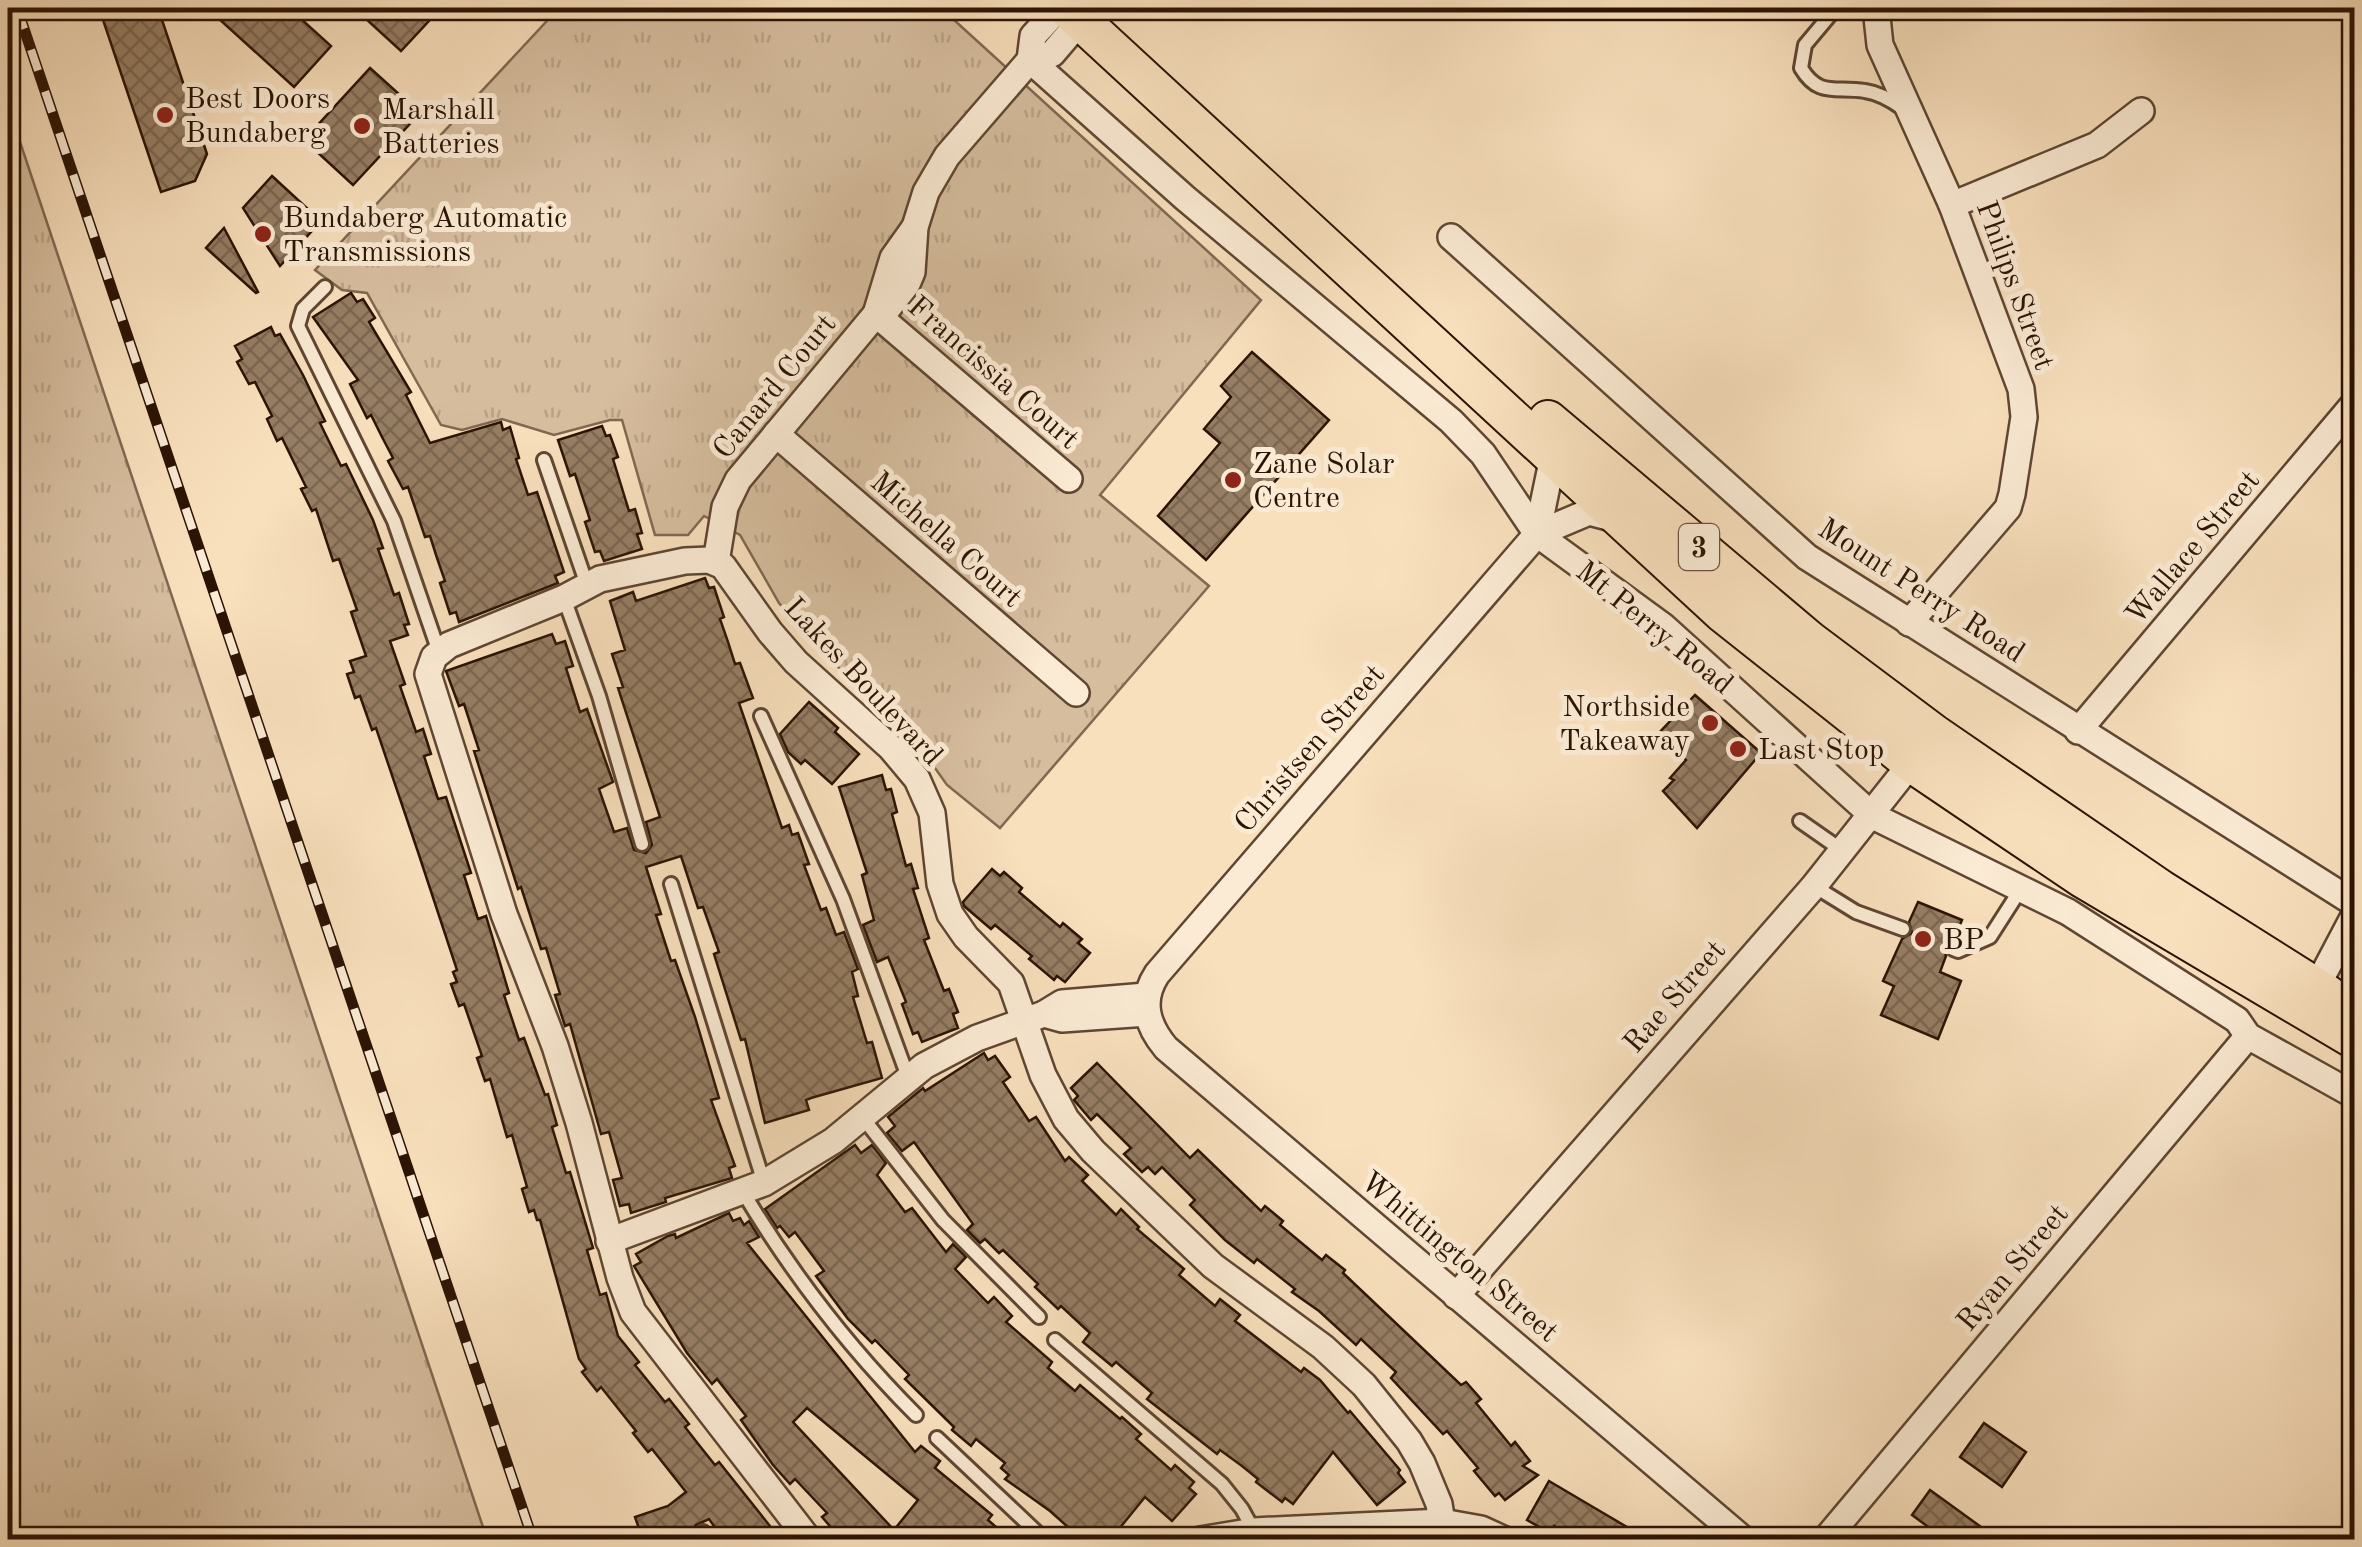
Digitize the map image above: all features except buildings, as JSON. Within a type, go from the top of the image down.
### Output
[{"type":"main road","name":"Mt Perry Road","points":[[1080,10],[1552,457],[1723,613],[1923,748]]},
{"type":"main road","name":"Mt Perry Road","points":[[1080,10],[1354,252],[1795,628],[1923,748],[2084,878],[2310,999],[2354,1039]]},
{"type":"main road","name":"Mt Perry Road","points":[[2310,999],[2354,1010]]},
{"type":"street","name":"Philips Street","points":[[1876,8],[1880,45],[1952,204],[2021,389],[2024,417],[2008,508],[1909,623]]},
{"type":"street","points":[[876,314],[893,258],[915,227],[926,192],[946,156],[1030,60],[1052,54],[1080,10]]},
{"type":"street","name":"Mt Perry Road","points":[[1030,60],[1185,198],[1450,421],[1483,454],[1538,534],[1662,626],[1873,816],[2068,912],[2237,1020],[2248,1036],[2354,1095]]},
{"type":"street","points":[[1952,204],[2097,145],[2140,111]]},
{"type":"street","name":"Mount Perry Road","points":[[1451,238],[1807,557],[2354,902]]},
{"type":"street","name":"Canard Court","points":[[716,562],[730,493],[876,314]]},
{"type":"street","name":"Francissia Court","points":[[876,314],[1068,479]]},
{"type":"street","name":"Wallace Street","points":[[2078,731],[2354,404]]},
{"type":"street","name":"Michella Court","points":[[776,434],[1076,693]]},
{"type":"street","points":[[1538,534],[1552,457]]},
{"type":"street","name":"Christsen Street","points":[[1146,1004],[1157,974],[1538,534],[1589,512],[1622,520]]},
{"type":"street","points":[[716,562],[685,561],[616,574],[439,652],[428,668],[504,914],[555,1046],[609,1241],[633,1312],[810,1540]]},
{"type":"street","name":"Lakes Boulevard","points":[[716,562],[796,662],[891,748],[917,779],[932,813],[940,884],[950,914],[966,938],[1012,983],[1034,1017],[1043,1075],[1056,1103],[1078,1134],[1213,1266],[1322,1347],[1364,1385],[1422,1462],[1436,1494],[1442,1522]]},
{"type":"street","name":"Rae Street","points":[[1456,1296],[1814,886],[1923,748]]},
{"type":"street","points":[[2310,999],[2354,916]]},
{"type":"street","points":[[609,1241],[754,1188],[798,1165],[908,1078],[949,1052],[1034,1017],[1062,1019],[1146,1004]]},
{"type":"street","name":"Whittington Street","points":[[1146,1004],[1157,1037],[1166,1048],[1744,1540]]},
{"type":"street","name":"Ryan Street","points":[[1825,1540],[2248,1036]]},
{"type":"street","points":[[1200,1540],[1254,1532],[1442,1522],[1481,1529],[1505,1540]]},
{"type":"lane","points":[[1836,8],[1805,45],[1801,68],[1808,79],[1828,89],[1866,90],[1886,96],[1914,119]]},
{"type":"lane","points":[[324,287],[303,309],[298,326],[394,521],[439,652]]},
{"type":"lane","points":[[544,460],[587,585]]},
{"type":"lane","points":[[564,598],[642,844]]},
{"type":"lane","points":[[760,716],[843,899],[908,1078]]},
{"type":"lane","points":[[1800,821],[1843,850]]},
{"type":"lane","points":[[671,884],[770,1236],[892,1392],[916,1415]]},
{"type":"lane","points":[[1814,886],[1856,912],[1904,929]]},
{"type":"lane","points":[[1952,949],[1958,951],[1990,938],[2022,887]]},
{"type":"lane","points":[[862,1118],[943,1220],[1039,1318]]},
{"type":"lane","points":[[1055,1340],[1222,1484],[1254,1532]]},
{"type":"lane","points":[[937,1438],[1045,1540]]},
{"type":"green space","points":[[559,8],[941,8],[1261,300],[1100,495],[1209,586],[1000,828],[947,785],[908,730],[817,648],[779,603],[740,535],[704,516],[688,535],[655,535],[622,420],[554,435],[502,419],[462,430],[441,425],[367,293],[342,290],[315,270]]},
{"type":"green space","points":[[8,106],[487,1539],[8,1539]]},
{"type":"railway","points":[[17,8],[533,1540]]},
{"type":"place","name":"Best Doors Bundaberg","points":[[165,115]]},
{"type":"place","name":"Marshall Batteries","points":[[362,126]]},
{"type":"place","name":"Bundaberg Automatic Transmissions","points":[[263,234]]},
{"type":"place","name":"Zane Solar Centre","points":[[1233,480]]},
{"type":"place","name":"Northside Takeaway","points":[[1710,723]]},
{"type":"place","name":"Last Stop","points":[[1738,749]]},
{"type":"place","name":"BP","points":[[1923,939]]}]
